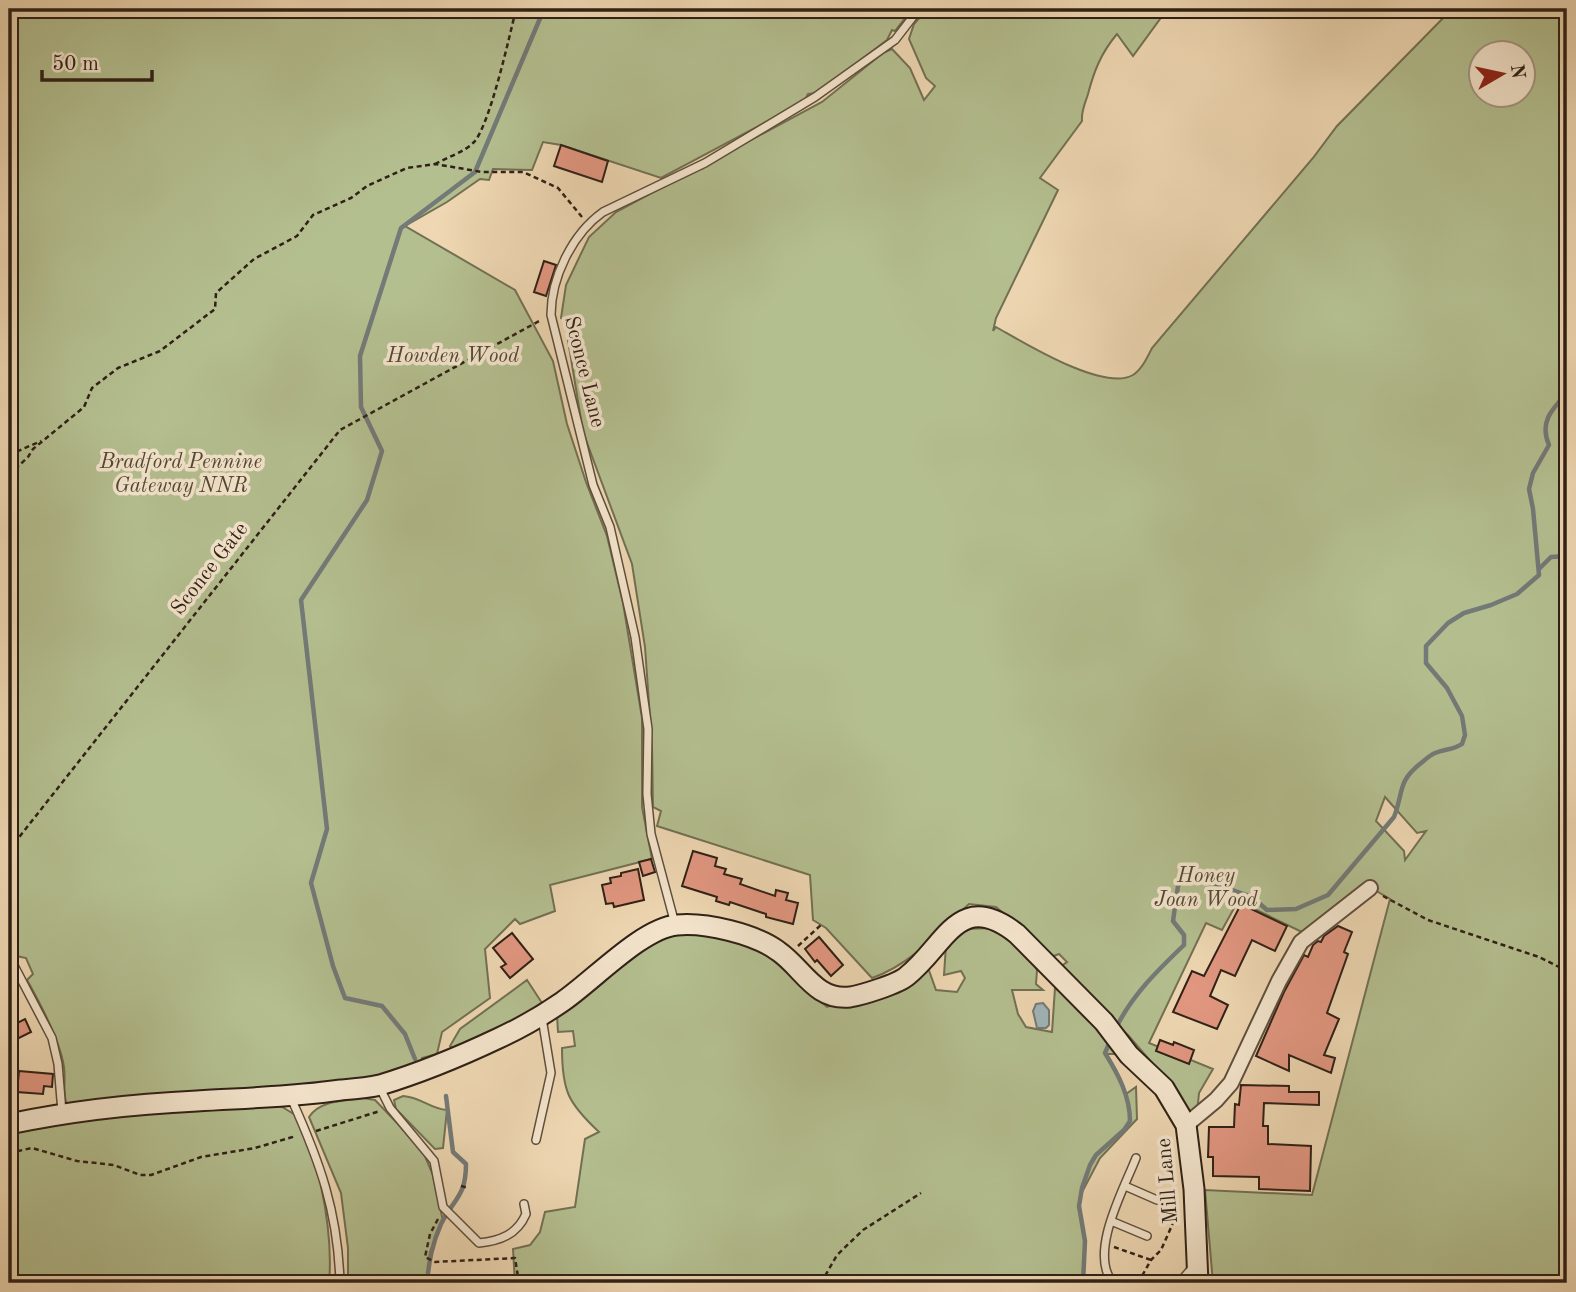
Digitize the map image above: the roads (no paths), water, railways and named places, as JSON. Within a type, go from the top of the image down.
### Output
[{"type":"street","points":[[1186,1125],[1216,1100],[1231,1083],[1279,981],[1301,942],[1370,888]]},
{"type":"street","name":"Mill Lane","points":[[676,925],[695,925],[736,933],[778,951],[819,990],[836,998],[854,997],[906,978],[960,921],[989,917],[1004,923],[1104,1022],[1129,1055],[1164,1088],[1186,1125],[1194,1189],[1197,1273]]},
{"type":"street","points":[[9,1124],[62,1113],[194,1101],[290,1098],[379,1085],[502,1037],[562,1002],[653,931],[676,925]]},
{"type":"lane","name":"Sconce Lane","points":[[676,925],[651,834],[647,794],[648,729],[635,637],[610,527],[593,485],[551,315],[551,298],[568,252],[588,223],[603,212],[705,163],[816,97],[895,40],[919,9]]},
{"type":"lane","points":[[9,956],[52,1038],[58,1064],[62,1113]]},
{"type":"lane","points":[[536,1140],[551,1073],[542,1014]]},
{"type":"lane","points":[[379,1085],[390,1108],[434,1161],[445,1209],[479,1244],[503,1239],[522,1223],[526,1214],[524,1203]]},
{"type":"lane","points":[[290,1098],[307,1134],[330,1198],[339,1250],[340,1283]]},
{"type":"lane","points":[[1113,1283],[1108,1277],[1105,1235],[1136,1158]]},
{"type":"lane","points":[[1125,1186],[1157,1200]]},
{"type":"lane","points":[[1111,1221],[1147,1236]]},
{"type":"lane","points":[[1179,1283],[1197,1273]]},
{"type":"water","points":[[1043,1003],[1049,1010],[1049,1025],[1046,1028],[1037,1028],[1033,1011],[1036,1004]]},
{"type":"waterway","points":[[415,1059],[405,1034],[382,1006],[345,998],[333,966],[311,883],[327,829],[301,600],[367,500],[382,451],[361,407],[360,356],[401,228],[475,172],[544,9]]},
{"type":"waterway","points":[[1116,1028],[1138,994],[1184,945],[1184,935],[1173,921],[1178,886],[1183,879],[1210,882],[1252,897],[1267,910],[1296,909],[1328,895],[1394,817],[1402,787],[1413,770],[1433,754],[1462,744],[1465,735],[1462,716],[1447,688],[1426,663],[1426,646],[1448,623],[1464,613],[1517,594],[1539,575],[1529,489],[1533,473],[1549,445],[1546,423],[1556,405],[1567,393]]},
{"type":"waterway","points":[[1539,569],[1551,557],[1567,556]]},
{"type":"waterway","points":[[1083,1283],[1085,1241],[1079,1206],[1082,1188],[1096,1155],[1124,1130],[1130,1121],[1126,1094],[1105,1053],[1111,1039]]},
{"type":"waterway","points":[[427,1283],[435,1239],[441,1224],[462,1191],[465,1175],[466,1164],[453,1152],[446,1096]]},
{"type":"park label","name":"Howden Wood","points":[[453,356]]},
{"type":"park label","name":"Bradford Pennine Gateway NNR","points":[[181,474]]},
{"type":"park label","name":"Honey Joan Wood","points":[[1206,888]]}]
